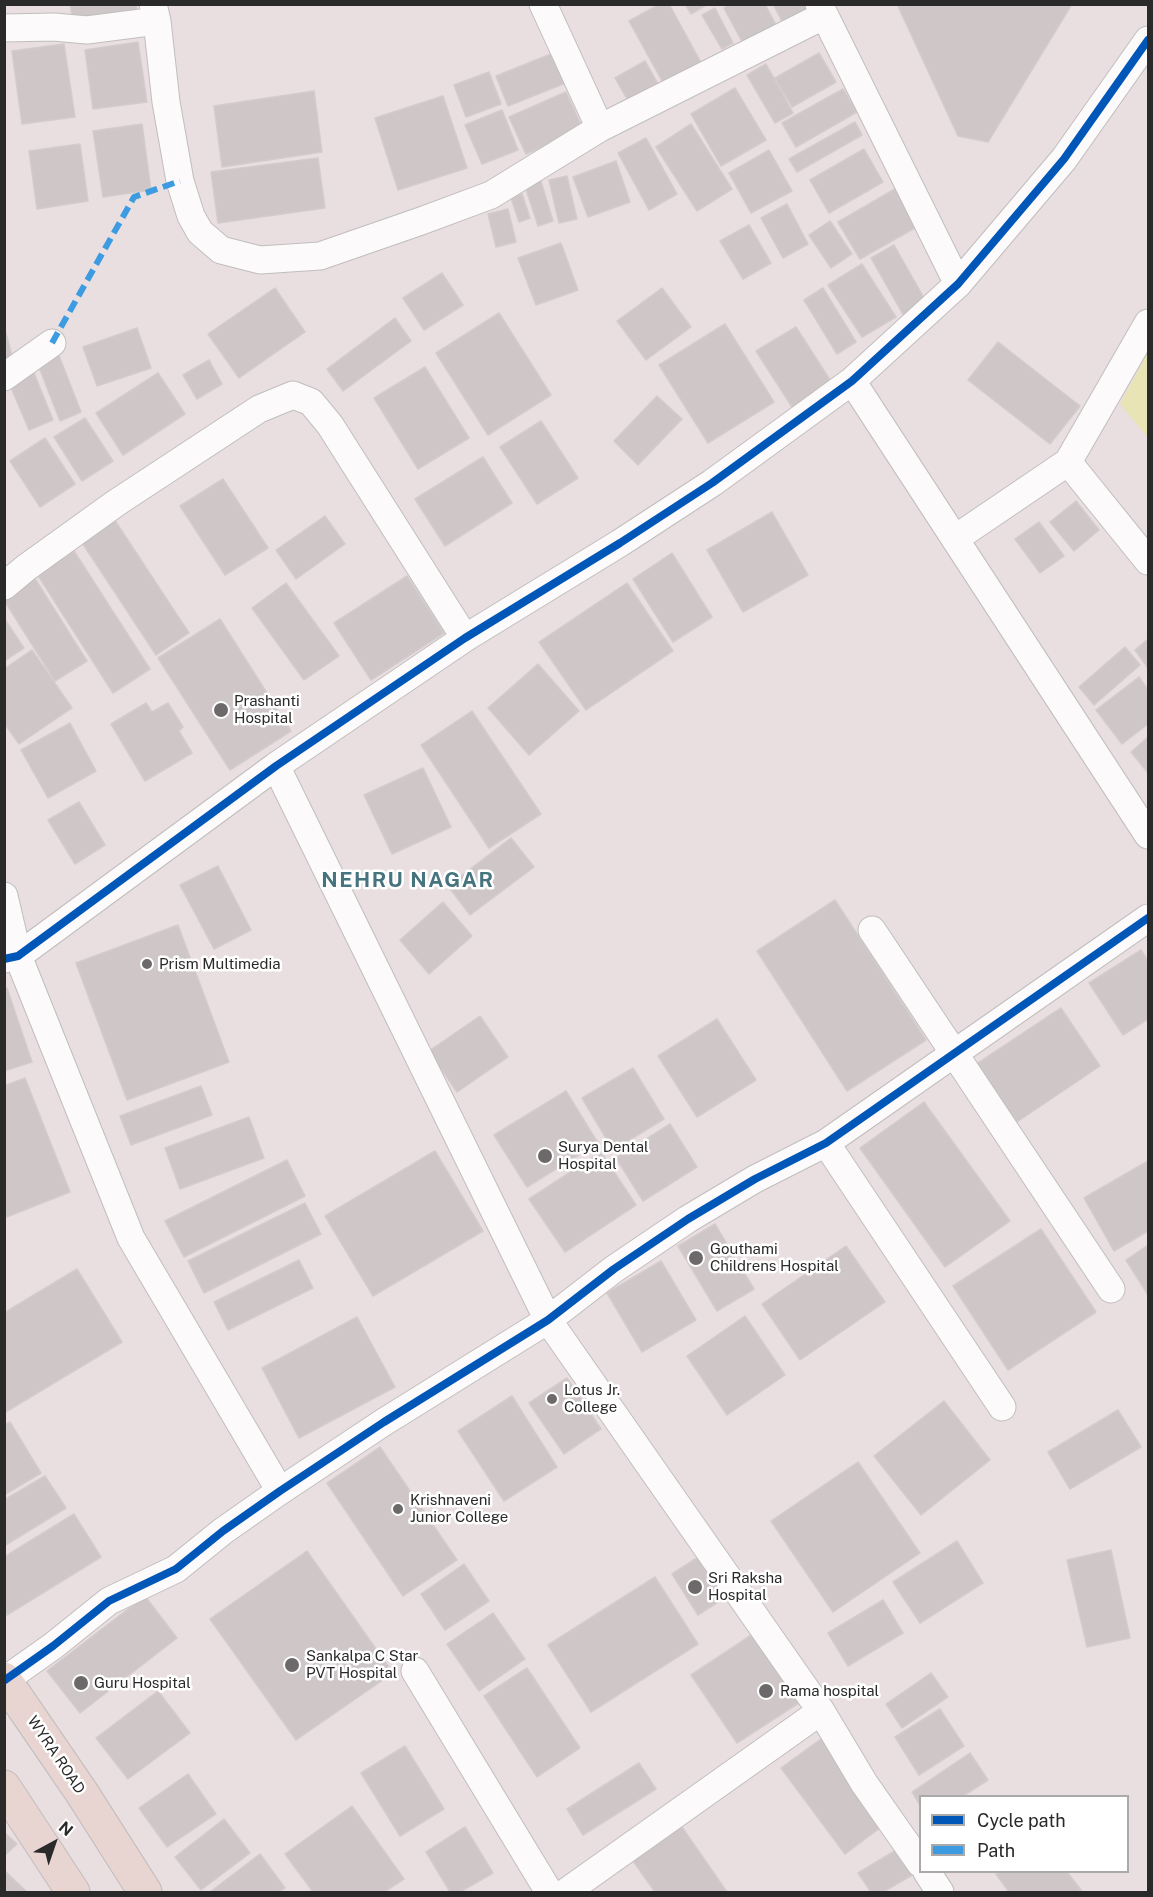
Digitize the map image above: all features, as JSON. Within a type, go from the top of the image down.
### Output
[{"type":"main road","name":"WYRA ROAD","points":[[5,1680],[82,1793],[145,1893]]},
{"type":"main road","points":[[4,1787],[73,1893]]},
{"type":"street","points":[[543,4],[600,129]]},
{"type":"street","points":[[4,28],[54,27],[87,30],[155,13],[166,102],[180,181],[191,216],[200,232],[221,250],[260,260],[320,256],[491,195],[600,129],[821,10],[958,284]]},
{"type":"street","points":[[11,958],[276,766],[465,638],[620,543],[712,483],[852,381],[958,284],[1064,159],[1149,40]]},
{"type":"street","points":[[956,538],[1068,462],[1149,323]]},
{"type":"street","points":[[4,377],[52,343]]},
{"type":"street","points":[[852,381],[1149,835]]},
{"type":"street","points":[[4,586],[116,503],[259,409],[292,395],[311,402],[330,425],[465,638]]},
{"type":"street","points":[[1068,462],[1149,561]]},
{"type":"street","points":[[276,766],[548,1320],[821,1711],[864,1784],[919,1860]]},
{"type":"street","points":[[4,896],[11,958],[131,1238],[280,1491]]},
{"type":"street","points":[[5,1680],[53,1646],[109,1601],[176,1569],[223,1531],[280,1491],[384,1422],[548,1320],[614,1269],[688,1219],[755,1179],[826,1143],[1149,918]]},
{"type":"street","points":[[872,930],[1112,1289]]},
{"type":"street","points":[[826,1143],[1002,1407]]},
{"type":"street","points":[[415,1671],[549,1893]]},
{"type":"street","points":[[566,1893],[821,1711]]},
{"type":"street","points":[[928,1873],[940,1893]]},
{"type":"shaded area","points":[[1148,352],[1148,438],[1120,404]]},
{"type":"building","points":[[70,4],[136,4],[138,16],[74,26]]},
{"type":"building","points":[[660,4],[669,4],[704,68],[666,88],[629,21]]},
{"type":"building","points":[[685,4],[708,4],[691,14]]},
{"type":"building","points":[[730,4],[765,4],[779,31],[746,49],[724,8]]},
{"type":"building","points":[[773,4],[806,4],[812,15],[786,29]]},
{"type":"building","points":[[897,4],[1072,4],[988,142],[958,136]]},
{"type":"building","points":[[715,8],[733,43],[722,49],[702,15]]},
{"type":"building","points":[[138,42],[147,102],[93,109],[85,50]]},
{"type":"building","points":[[64,44],[75,117],[22,124],[12,51]]},
{"type":"building","points":[[556,52],[568,82],[508,106],[496,76]]},
{"type":"building","points":[[819,53],[836,82],[792,107],[775,78]]},
{"type":"building","points":[[645,61],[661,89],[631,106],[615,78]]},
{"type":"building","points":[[766,64],[793,113],[775,123],[747,75]]},
{"type":"building","points":[[489,72],[501,104],[466,117],[454,85]]},
{"type":"building","points":[[735,88],[766,140],[721,166],[691,114]]},
{"type":"building","points":[[843,89],[857,112],[796,147],[782,123]]},
{"type":"building","points":[[314,91],[322,152],[222,167],[214,106]]},
{"type":"building","points":[[566,92],[583,129],[526,154],[509,117]]},
{"type":"building","points":[[443,96],[467,168],[398,190],[375,118]]},
{"type":"building","points":[[502,110],[518,150],[482,164],[465,125]]},
{"type":"building","points":[[855,122],[862,135],[797,172],[789,159]]},
{"type":"building","points":[[142,124],[151,190],[103,197],[93,131]]},
{"type":"building","points":[[691,124],[732,189],[697,211],[656,147]]},
{"type":"building","points":[[646,138],[677,194],[649,210],[618,153]]},
{"type":"building","points":[[80,144],[88,201],[37,209],[29,151]]},
{"type":"building","points":[[864,149],[883,182],[829,213],[810,180]]},
{"type":"building","points":[[769,150],[792,191],[751,213],[729,173]]},
{"type":"building","points":[[318,158],[325,208],[218,223],[211,172]]},
{"type":"building","points":[[616,161],[630,202],[588,217],[573,177]]},
{"type":"building","points":[[567,176],[577,219],[559,223],[549,180]]},
{"type":"building","points":[[540,178],[553,221],[538,226],[524,183]]},
{"type":"building","points":[[900,186],[922,224],[860,259],[838,222]]},
{"type":"building","points":[[522,194],[530,218],[519,222],[511,198]]},
{"type":"building","points":[[787,204],[808,244],[783,258],[761,218]]},
{"type":"building","points":[[508,209],[516,242],[496,247],[488,214]]},
{"type":"building","points":[[830,221],[852,254],[831,268],[809,235]]},
{"type":"building","points":[[749,225],[771,263],[743,279],[720,241]]},
{"type":"building","points":[[561,243],[578,290],[536,305],[518,258]]},
{"type":"building","points":[[894,245],[928,305],[905,318],[871,258]]},
{"type":"building","points":[[862,264],[896,317],[862,337],[828,285]]},
{"type":"building","points":[[442,273],[463,305],[424,330],[403,298]]},
{"type":"building","points":[[275,288],[305,332],[239,378],[208,334]]},
{"type":"building","points":[[662,288],[691,327],[646,360],[617,321]]},
{"type":"building","points":[[823,288],[856,342],[837,354],[804,300]]},
{"type":"building","points":[[499,313],[551,395],[488,435],[436,353]]},
{"type":"building","points":[[395,318],[411,341],[343,391],[327,369]]},
{"type":"building","points":[[725,324],[774,402],[708,443],[659,365]]},
{"type":"building","points":[[4,326],[14,363],[4,365]]},
{"type":"building","points":[[796,327],[832,383],[792,407],[756,351]]},
{"type":"building","points":[[137,328],[151,368],[97,386],[83,347]]},
{"type":"building","points":[[998,342],[1080,406],[1050,444],[968,380]]},
{"type":"building","points":[[56,348],[81,412],[60,421],[35,357]]},
{"type":"building","points":[[209,360],[222,384],[197,399],[183,375]]},
{"type":"building","points":[[425,367],[469,438],[418,469],[374,398]]},
{"type":"building","points":[[32,368],[53,420],[29,430],[7,378]]},
{"type":"building","points":[[158,373],[185,414],[123,455],[96,413]]},
{"type":"building","points":[[657,396],[682,419],[638,465],[614,441]]},
{"type":"building","points":[[85,418],[113,461],[82,481],[54,437]]},
{"type":"building","points":[[541,421],[578,478],[537,504],[500,447]]},
{"type":"building","points":[[45,438],[75,484],[40,507],[10,461]]},
{"type":"building","points":[[483,457],[512,503],[445,546],[415,499]]},
{"type":"building","points":[[223,479],[268,548],[225,575],[180,506]]},
{"type":"building","points":[[1076,501],[1099,530],[1074,551],[1050,522]]},
{"type":"building","points":[[772,512],[808,575],[743,612],[707,550]]},
{"type":"building","points":[[112,516],[189,633],[156,655],[79,538]]},
{"type":"building","points":[[325,516],[345,544],[296,579],[276,550]]},
{"type":"building","points":[[1039,522],[1064,556],[1040,573],[1015,539]]},
{"type":"building","points":[[74,551],[150,669],[113,693],[37,574]]},
{"type":"building","points":[[672,553],[712,617],[673,642],[633,579]]},
{"type":"building","points":[[407,576],[444,633],[371,680],[334,623]]},
{"type":"building","points":[[34,577],[87,661],[55,681],[4,600],[4,595]]},
{"type":"building","points":[[286,583],[339,656],[304,680],[252,608]]},
{"type":"building","points":[[627,583],[673,651],[586,710],[539,642]]},
{"type":"building","points":[[4,618],[24,648],[4,661]]},
{"type":"building","points":[[220,619],[291,731],[230,770],[158,658]]},
{"type":"building","points":[[1148,639],[1148,668],[1135,650]]},
{"type":"building","points":[[1125,647],[1140,665],[1094,705],[1079,687]]},
{"type":"building","points":[[32,650],[72,708],[19,744],[4,723],[4,669]]},
{"type":"building","points":[[538,664],[579,711],[529,755],[488,708]]},
{"type":"building","points":[[1139,677],[1148,690],[1148,724],[1122,744],[1096,710]]},
{"type":"building","points":[[146,703],[152,712],[168,703],[183,727],[179,731],[192,753],[145,781],[111,724]]},
{"type":"building","points":[[472,711],[541,814],[489,848],[421,745]]},
{"type":"building","points":[[70,723],[96,771],[48,798],[21,750]]},
{"type":"building","points":[[1148,737],[1148,773],[1131,752]]},
{"type":"building","points":[[423,768],[451,827],[392,854],[364,795]]},
{"type":"building","points":[[79,802],[105,845],[75,864],[48,820]]},
{"type":"building","points":[[511,838],[534,867],[470,915],[448,886]]},
{"type":"building","points":[[218,866],[251,930],[214,949],[180,885]]},
{"type":"building","points":[[835,900],[926,1040],[847,1091],[757,951]]},
{"type":"building","points":[[443,902],[472,936],[429,974],[400,940]]},
{"type":"building","points":[[178,925],[229,1062],[127,1100],[76,963]]},
{"type":"building","points":[[1141,950],[1148,961],[1148,1019],[1123,1035],[1089,983]]},
{"type":"building","points":[[4,988],[7,988],[32,1062],[4,1071]]},
{"type":"building","points":[[1061,1008],[1100,1066],[1011,1126],[972,1067]]},
{"type":"building","points":[[480,1016],[508,1057],[457,1092],[429,1051]]},
{"type":"building","points":[[717,1019],[756,1080],[697,1117],[658,1056]]},
{"type":"building","points":[[633,1068],[664,1119],[613,1150],[582,1098]]},
{"type":"building","points":[[25,1078],[70,1192],[4,1218],[4,1086]]},
{"type":"building","points":[[201,1086],[212,1115],[131,1145],[120,1116]]},
{"type":"building","points":[[566,1091],[598,1143],[527,1187],[494,1135]]},
{"type":"building","points":[[924,1102],[1010,1221],[945,1267],[860,1148]]},
{"type":"building","points":[[249,1117],[264,1158],[180,1189],[165,1148]]},
{"type":"building","points":[[670,1124],[697,1167],[643,1201],[616,1158]]},
{"type":"building","points":[[435,1151],[483,1231],[373,1296],[325,1216]]},
{"type":"building","points":[[601,1152],[636,1205],[565,1252],[529,1199]]},
{"type":"building","points":[[287,1160],[305,1196],[184,1257],[165,1221]]},
{"type":"building","points":[[1148,1161],[1148,1231],[1114,1251],[1084,1198]]},
{"type":"building","points":[[305,1203],[321,1234],[204,1293],[188,1261]]},
{"type":"building","points":[[715,1224],[754,1289],[717,1311],[678,1246]]},
{"type":"building","points":[[1041,1229],[1096,1312],[1008,1370],[953,1286]]},
{"type":"building","points":[[1148,1245],[1148,1295],[1126,1260]]},
{"type":"building","points":[[846,1246],[885,1302],[800,1360],[762,1304]]},
{"type":"building","points":[[299,1260],[313,1288],[228,1330],[214,1302]]},
{"type":"building","points":[[661,1261],[696,1320],[642,1352],[607,1293]]},
{"type":"building","points":[[77,1269],[122,1342],[4,1413],[4,1313]]},
{"type":"building","points":[[745,1316],[785,1375],[727,1415],[687,1356]]},
{"type":"building","points":[[357,1317],[395,1387],[299,1438],[262,1368]]},
{"type":"building","points":[[567,1378],[601,1429],[564,1454],[529,1403]]},
{"type":"building","points":[[512,1396],[557,1467],[504,1501],[458,1431]]},
{"type":"building","points":[[944,1401],[990,1460],[921,1515],[874,1456]]},
{"type":"building","points":[[1118,1410],[1141,1447],[1070,1489],[1048,1452]]},
{"type":"building","points":[[10,1422],[41,1473],[4,1495],[4,1425]]},
{"type":"building","points":[[380,1447],[457,1560],[403,1596],[327,1483]]},
{"type":"building","points":[[858,1462],[920,1553],[833,1612],[771,1521]]},
{"type":"building","points":[[45,1476],[66,1508],[4,1546],[4,1500]]},
{"type":"building","points":[[74,1514],[101,1557],[7,1615],[4,1610],[4,1557]]},
{"type":"building","points":[[957,1541],[983,1583],[920,1623],[893,1582]]},
{"type":"building","points":[[1111,1550],[1130,1638],[1087,1647],[1067,1560]]},
{"type":"building","points":[[307,1551],[393,1673],[296,1740],[210,1619]]},
{"type":"building","points":[[706,1552],[732,1593],[698,1615],[672,1574]]},
{"type":"building","points":[[464,1564],[489,1601],[445,1630],[421,1594]]},
{"type":"building","points":[[655,1577],[698,1644],[591,1712],[548,1645]]},
{"type":"building","points":[[145,1596],[177,1638],[80,1713],[47,1671]]},
{"type":"building","points":[[883,1600],[903,1633],[848,1666],[828,1633]]},
{"type":"building","points":[[493,1613],[525,1659],[479,1691],[447,1644]]},
{"type":"building","points":[[762,1628],[808,1697],[737,1743],[691,1675]]},
{"type":"building","points":[[527,1668],[580,1748],[537,1777],[484,1696]]},
{"type":"building","points":[[931,1673],[948,1697],[902,1728],[886,1704]]},
{"type":"building","points":[[158,1691],[190,1733],[128,1779],[96,1738]]},
{"type":"building","points":[[940,1709],[964,1746],[919,1775],[895,1737]]},
{"type":"building","points":[[825,1736],[888,1822],[845,1854],[781,1768]]},
{"type":"building","points":[[405,1746],[444,1809],[400,1836],[361,1773]]},
{"type":"building","points":[[970,1753],[988,1780],[965,1795],[919,1795],[919,1803],[912,1792]]},
{"type":"building","points":[[639,1763],[656,1789],[583,1835],[567,1809]]},
{"type":"building","points":[[188,1774],[216,1814],[167,1847],[139,1808]]},
{"type":"building","points":[[352,1806],[404,1879],[384,1892],[313,1892],[285,1854]]},
{"type":"building","points":[[675,1817],[727,1892],[655,1892],[626,1851]]},
{"type":"building","points":[[224,1819],[250,1853],[201,1890],[175,1857]]},
{"type":"building","points":[[465,1827],[493,1873],[460,1892],[450,1892],[426,1852]]},
{"type":"building","points":[[4,1832],[17,1844],[4,1856]]},
{"type":"building","points":[[898,1849],[914,1874],[883,1892],[871,1892],[858,1873]]},
{"type":"building","points":[[260,1854],[285,1888],[278,1892],[210,1892]]},
{"type":"building","points":[[4,1870],[27,1892],[4,1892]]},
{"type":"building","points":[[1068,1873],[1081,1890],[1077,1892],[1009,1892],[996,1874]]},
{"type":"marked path","points":[[52,343],[134,197],[180,181]]},
{"type":"cycle path","points":[[4,959],[18,956],[276,766],[465,638],[620,543],[712,483],[852,381],[958,284],[1064,159],[1148,40]]},
{"type":"cycle path","points":[[5,1680],[53,1646],[109,1601],[176,1569],[223,1531],[280,1491],[384,1422],[548,1320],[614,1269],[688,1219],[755,1179],[826,1143],[1148,918]]},
{"type":"place","name":"Prashanti Hospital","points":[[221,710]]},
{"type":"place","name":"Prism Multimedia","points":[[147,964]]},
{"type":"place","name":"Surya Dental Hospital","points":[[545,1156]]},
{"type":"place","name":"Gouthami Childrens Hospital","points":[[696,1258]]},
{"type":"place","name":"Lotus Jr. College","points":[[552,1399]]},
{"type":"place","name":"Krishnaveni Junior College","points":[[398,1509]]},
{"type":"place","name":"Sri Raksha Hospital","points":[[695,1587]]},
{"type":"place","name":"Sankalpa C Star PVT Hospital","points":[[292,1665]]},
{"type":"place","name":"Guru Hospital","points":[[81,1683]]},
{"type":"place","name":"Rama hospital","points":[[766,1691]]},
{"type":"district","name":"NEHRU NAGAR","points":[[408,881]]}]
